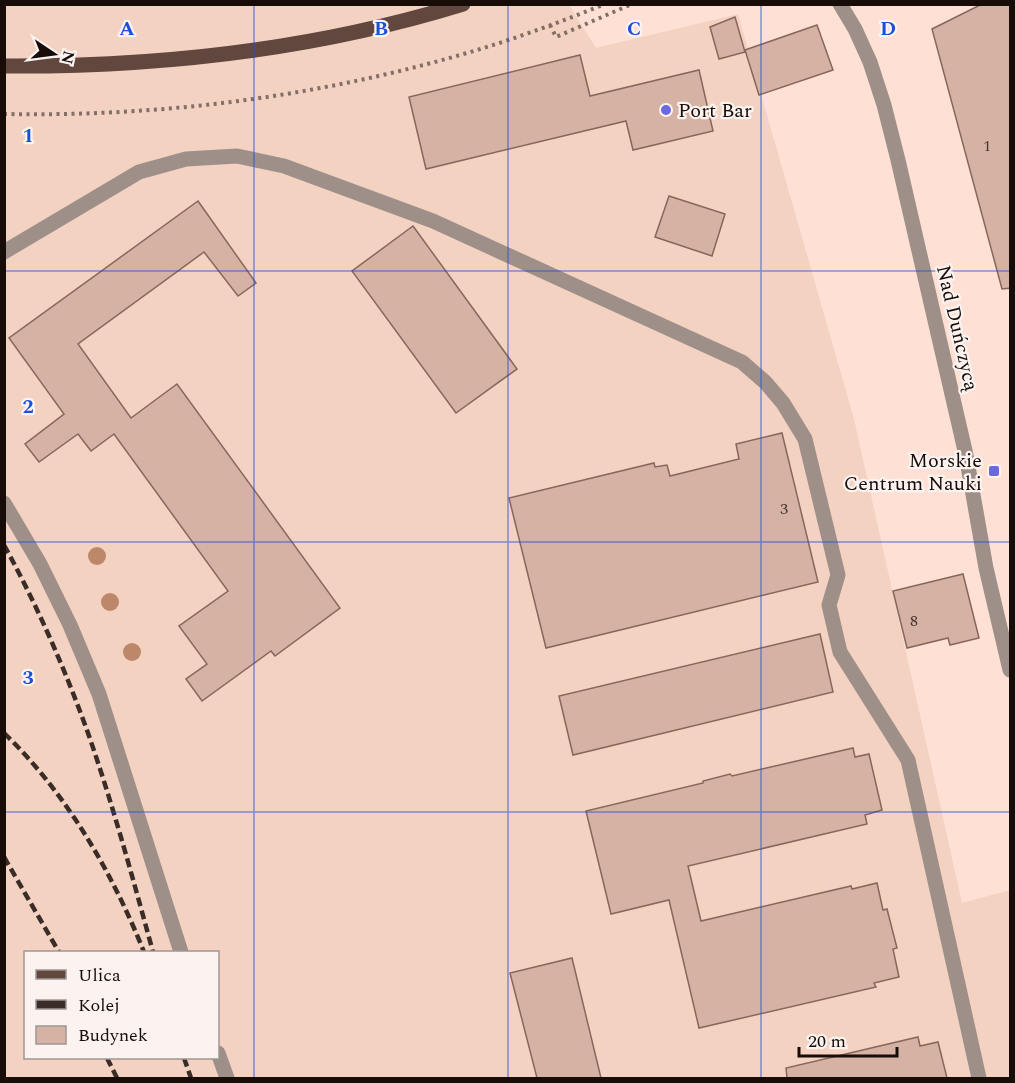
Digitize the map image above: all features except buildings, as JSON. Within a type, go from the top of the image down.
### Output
[{"type":"main road","points":[[4,66],[168,60],[255,52],[357,32],[463,4]]},
{"type":"street","name":"Nad Duńczycą","points":[[840,4],[855,29],[870,62],[898,160],[966,455],[986,568],[1011,670]]},
{"type":"street","points":[[4,252],[139,172],[186,159],[237,156],[284,166],[433,221],[742,362],[765,382],[783,403],[806,439],[838,576],[829,605],[840,652],[908,760],[979,1078]]},
{"type":"street","points":[[4,503],[40,564],[70,625],[99,694],[182,951]]},
{"type":"street","points":[[219,1056],[227,1078]]},
{"type":"path","points":[[4,114],[102,113],[245,102],[329,87],[405,70],[477,50],[605,4]]},
{"type":"path","points":[[550,25],[556,37],[632,4]]},
{"type":"shaded area","points":[[5,5],[569,5],[596,48],[738,14],[854,419],[962,903],[1010,890],[1010,1078],[5,1078]]},
{"type":"railway","points":[[4,545],[50,637],[88,733],[153,951]]},
{"type":"railway","points":[[4,733],[48,782],[86,835],[117,893],[144,951]]},
{"type":"railway","points":[[4,857],[58,951]]},
{"type":"railway","points":[[108,1059],[117,1078]]},
{"type":"railway","points":[[184,1059],[191,1078]]},
{"type":"place","name":"Port Bar","points":[[666,110]]},
{"type":"place","name":"Morskie Centrum Nauki","points":[[994,471]]}]
